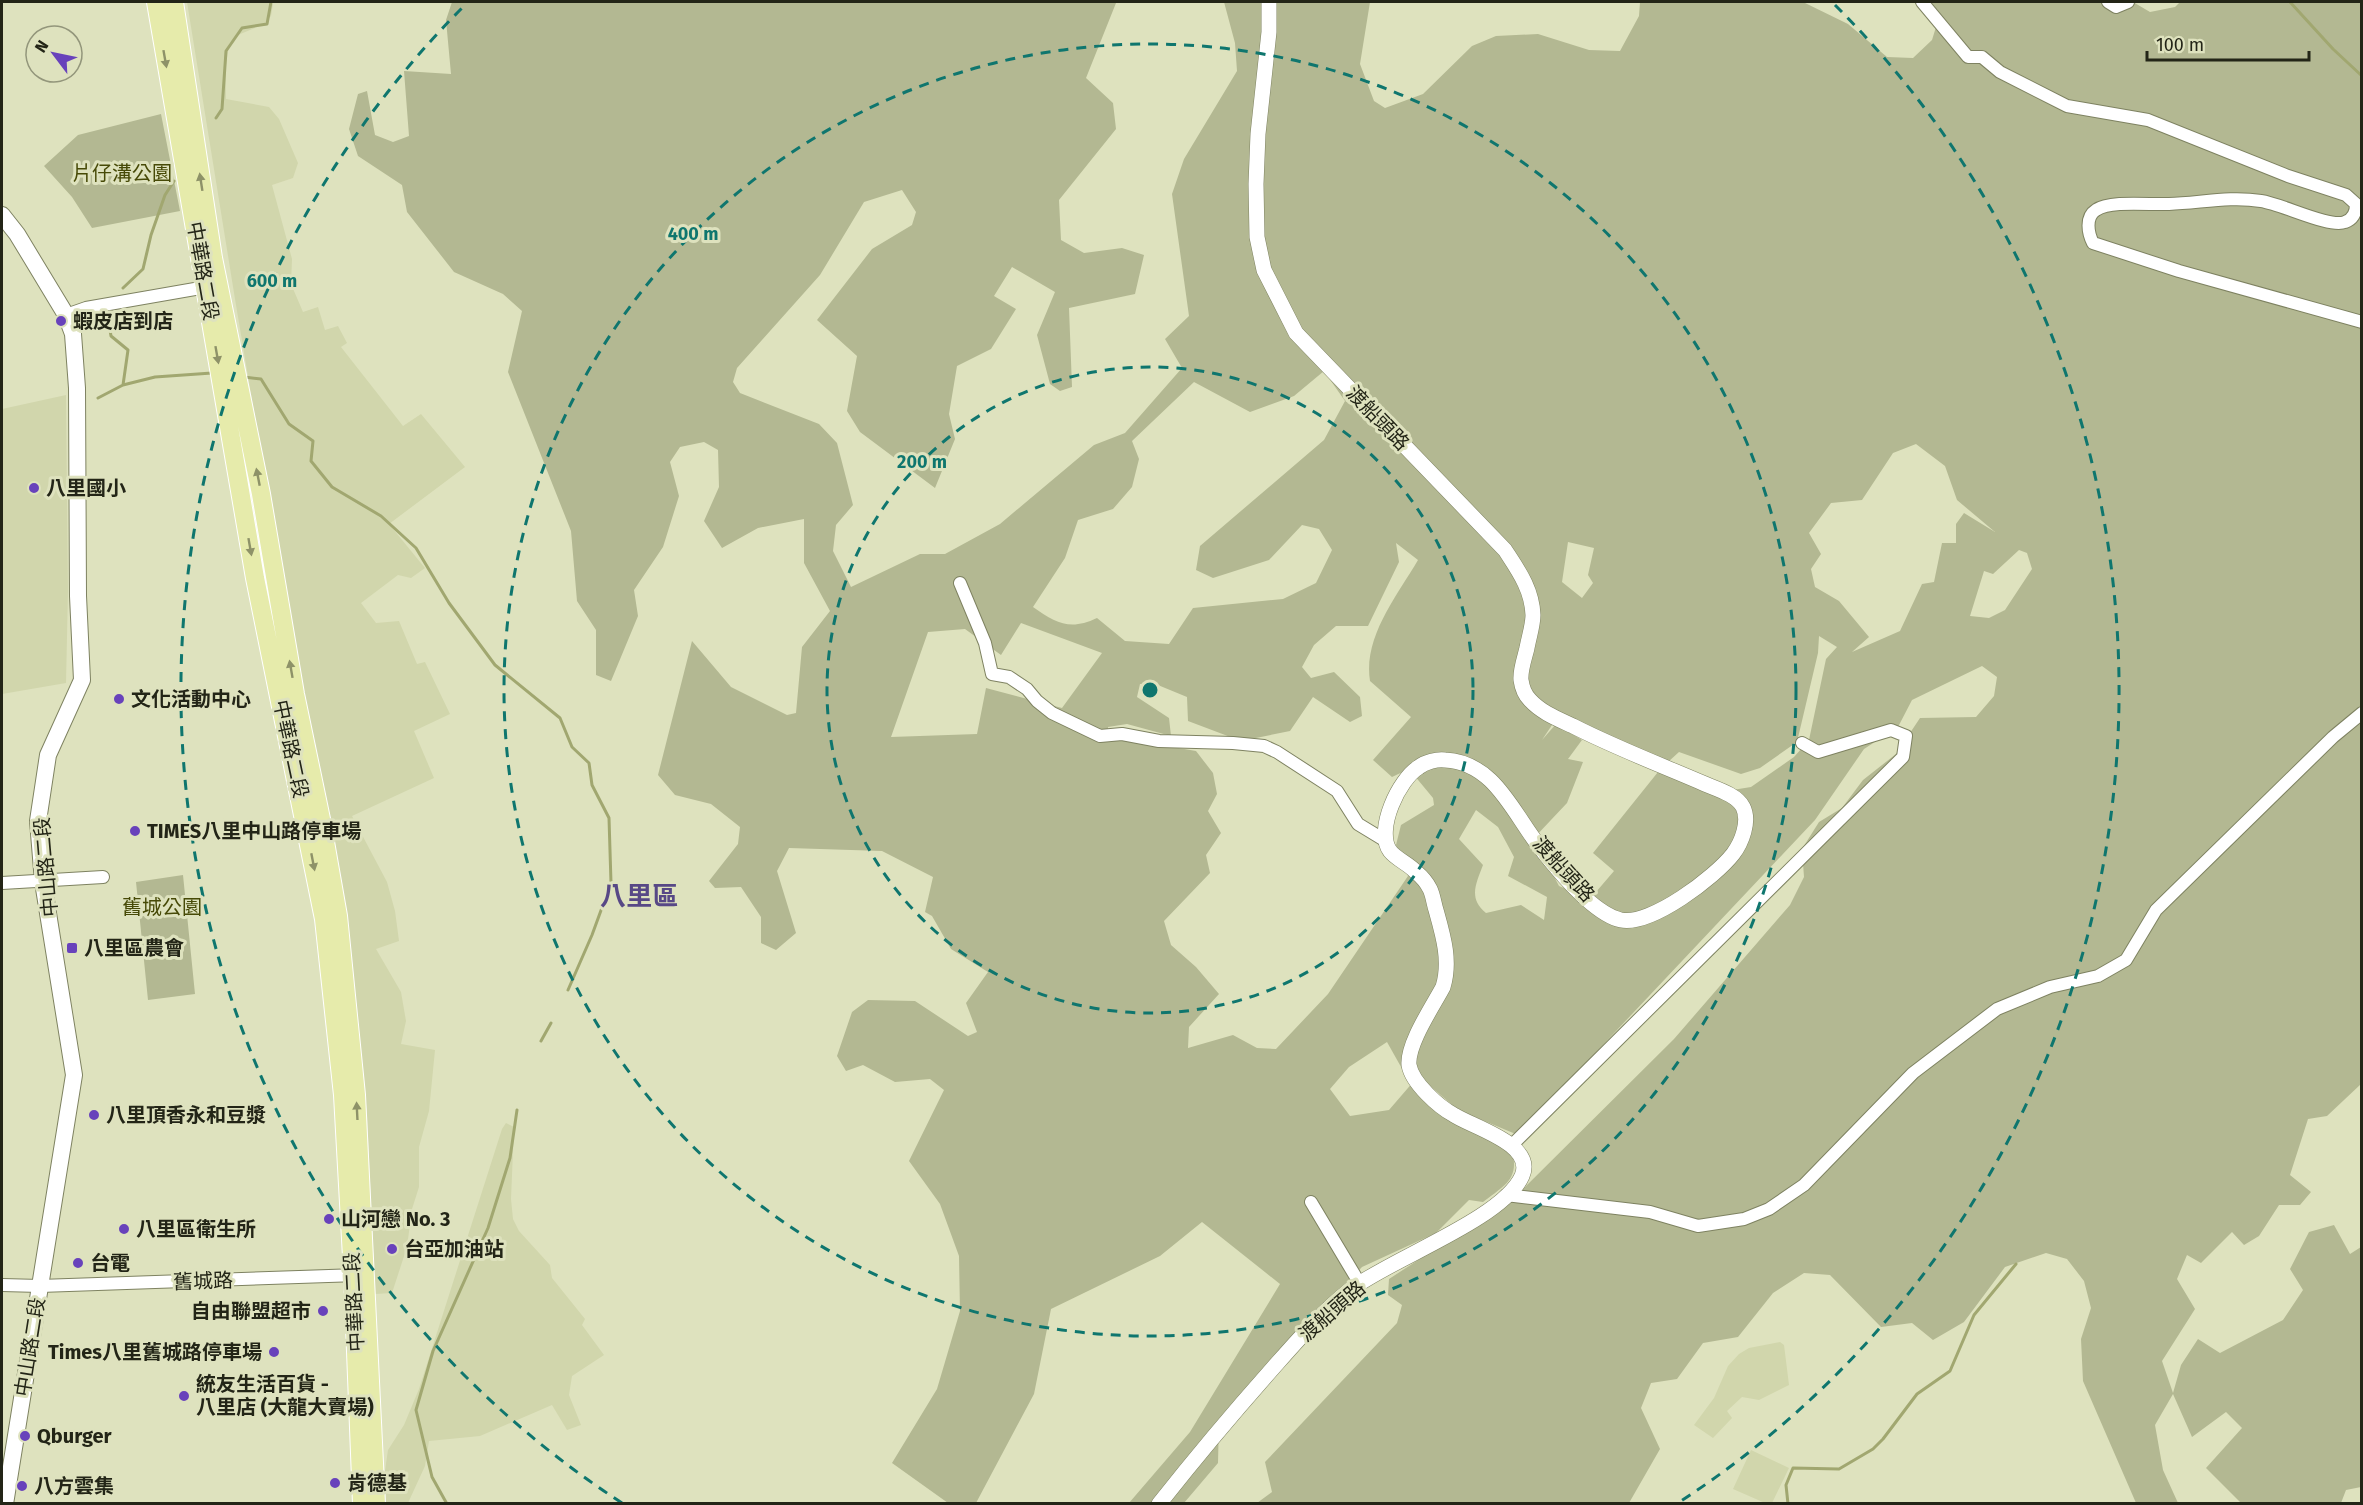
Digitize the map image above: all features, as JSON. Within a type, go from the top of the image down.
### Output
[{"type":"main road","name":"中華路二段","points":[[156,2],[190,157],[212,286],[261,494],[295,694],[338,916],[356,1095],[362,1503]]},
{"type":"main road","name":"中華路二段","points":[[174,2],[190,157]]},
{"type":"main road","name":"中山路二段","points":[[2,215],[17,234],[66,315],[73,334],[77,388],[78,596],[82,680],[48,755],[38,820],[43,882],[74,1075],[5,1503]]},
{"type":"main road","name":"中華路二段","points":[[359,1275],[376,1503]]},
{"type":"street","name":"渡船頭路","points":[[1269,2],[1269,32],[1258,134],[1257,237],[1264,270],[1296,333],[1505,550],[1527,585],[1533,616],[1521,678],[1525,694],[1531,702],[1545,712],[1597,738],[1724,792],[1742,806],[1746,820],[1742,839],[1733,854],[1690,893],[1639,920],[1622,920],[1609,915],[1591,903],[1538,845],[1518,813],[1494,784],[1479,769],[1459,760],[1439,760],[1418,767],[1404,782],[1395,798],[1386,823],[1386,841]]},
{"type":"street","points":[[1922,2],[1968,57],[1982,57],[2000,72],[2067,106],[2148,120],[2288,176],[2346,195],[2356,204],[2356,211],[2352,218],[2345,222],[2334,222],[2280,205],[2244,199],[2105,206],[2094,210],[2089,220],[2088,233],[2093,243],[2179,271],[2361,322]]},
{"type":"street","points":[[2108,2],[2116,7],[2128,2]]},
{"type":"street","points":[[66,315],[86,308],[212,286]]},
{"type":"street","points":[[960,583],[985,643],[992,674],[1009,677],[1027,689],[1052,713],[1100,736],[1122,734],[1159,741],[1264,746],[1337,791],[1358,824],[1386,841],[1391,852],[1415,871],[1430,889],[1446,946],[1446,977],[1412,1048],[1409,1065],[1412,1072],[1421,1088],[1453,1115],[1512,1145],[1903,757],[1906,736],[1891,730],[1818,752],[1802,743]]},
{"type":"street","points":[[1506,1195],[1650,1212],[1698,1226],[1744,1219],[1769,1209],[1804,1185],[1913,1074],[1997,1010],[2050,987],[2098,976],[2126,960],[2156,910],[2361,713]]},
{"type":"street","points":[[2,883],[103,878]]},
{"type":"street","name":"渡船頭路","points":[[1159,1503],[1216,1432],[1307,1330],[1350,1290],[1464,1226],[1496,1205],[1506,1195],[1522,1175],[1524,1163],[1512,1145]]},
{"type":"street","points":[[1311,1202],[1360,1284]]},
{"type":"street","name":"舊城路","points":[[2,1285],[40,1286],[359,1275]]},
{"type":"shaded area","points":[[187,2],[270,2],[273,4],[271,16],[264,24],[238,35],[229,44],[226,65],[226,99],[269,107],[279,119],[298,163],[293,178],[272,185],[292,259],[291,284],[303,312],[318,307],[325,330],[338,326],[347,343],[341,347],[403,426],[421,414],[465,467],[389,524],[425,568],[411,578],[398,575],[361,603],[376,623],[399,621],[417,664],[425,662],[450,714],[414,731],[434,778],[352,816],[387,882],[395,911],[399,941],[376,949],[401,992],[406,1021],[401,1044],[435,1050],[429,1111],[419,1147],[419,1187],[412,1209],[407,1247],[392,1293],[375,1294],[367,1113],[358,1030]]},
{"type":"shaded area","name":"八里國小","points":[[66,395],[68,591],[66,683],[2,694],[2,409]]},
{"type":"shaded area","points":[[506,1123],[514,1127],[511,1199],[513,1219],[519,1231],[550,1265],[552,1278],[585,1319],[582,1325],[604,1355],[572,1376],[569,1395],[581,1425],[567,1430],[552,1405],[480,1436],[429,1441],[425,1466],[408,1503],[386,1503],[385,1471],[388,1450],[404,1425],[419,1389],[502,1129]]},
{"type":"shaded area","points":[[1780,1342],[1784,1345],[1789,1385],[1759,1400],[1742,1397],[1727,1411],[1732,1418],[1713,1438],[1694,1425],[1714,1398],[1728,1366],[1739,1354],[1749,1348]]},
{"type":"shaded area","points":[[1751,1450],[1789,1468],[1772,1503],[1765,1503],[1733,1489]]},
{"type":"green space","points":[[452,2],[1116,3],[1086,78],[1113,103],[1116,129],[1059,200],[1061,240],[1084,253],[1122,248],[1144,255],[1135,294],[1069,308],[1072,387],[1060,391],[1050,384],[1037,335],[1055,292],[1012,267],[994,296],[1016,309],[991,349],[957,366],[949,414],[955,439],[935,488],[860,432],[847,411],[857,356],[817,320],[872,249],[912,225],[916,212],[902,190],[864,202],[820,275],[737,368],[733,382],[740,393],[819,424],[837,443],[853,505],[836,525],[833,551],[851,587],[920,554],[945,554],[1000,524],[1094,445],[1125,433],[1182,368],[1165,339],[1189,316],[1172,194],[1184,159],[1237,71],[1235,43],[1224,2],[1370,2],[1360,64],[1374,101],[1385,108],[1423,94],[1472,46],[1496,36],[1538,34],[1589,50],[1620,51],[1639,16],[1640,2],[1803,2],[1848,24],[1887,57],[1913,58],[1932,40],[1936,27],[1914,2],[2133,2],[2150,12],[2175,7],[2180,2],[2361,2],[2361,1084],[2327,1116],[2308,1119],[2290,1175],[2311,1192],[2300,1205],[2279,1205],[2259,1236],[2244,1245],[2232,1232],[2201,1263],[2187,1255],[2177,1279],[2195,1309],[2162,1361],[2173,1393],[2181,1365],[2198,1339],[2220,1353],[2283,1320],[2303,1290],[2290,1269],[2309,1232],[2334,1225],[2350,1254],[2361,1247],[2361,1487],[2346,1490],[2341,1503],[2241,1503],[2206,1468],[2242,1428],[2226,1412],[2192,1437],[2173,1394],[2155,1425],[2163,1470],[2178,1503],[2136,1503],[2083,1381],[2081,1339],[2091,1308],[2084,1281],[2067,1259],[2046,1253],[2005,1267],[1964,1322],[1933,1340],[1912,1323],[1881,1327],[1830,1275],[1804,1273],[1773,1293],[1738,1337],[1703,1343],[1677,1379],[1651,1383],[1641,1408],[1660,1449],[1629,1503],[1257,1503],[1272,1492],[1265,1462],[1397,1323],[1402,1305],[1388,1295],[1389,1279],[1515,1197],[1674,1039],[1790,905],[1804,877],[1802,849],[1819,822],[1842,808],[1863,780],[1896,754],[1920,718],[1976,717],[1994,696],[1997,677],[1982,666],[1912,700],[1898,727],[1864,749],[1815,820],[1518,1135],[1458,1110],[1421,1078],[1405,1074],[1387,1042],[1349,1067],[1330,1089],[1350,1116],[1389,1110],[1414,1081],[1512,1151],[1514,1169],[1512,1176],[1483,1202],[1469,1200],[1436,1233],[1362,1267],[1219,1420],[1218,1463],[1184,1503],[1129,1503],[1190,1432],[1280,1284],[1202,1222],[1160,1256],[1051,1309],[1034,1394],[976,1503],[948,1503],[892,1463],[937,1389],[960,1311],[959,1256],[940,1204],[909,1161],[944,1090],[930,1079],[895,1082],[863,1065],[846,1071],[837,1056],[852,1012],[868,1000],[915,1001],[968,1036],[977,1032],[966,1003],[988,972],[951,949],[932,916],[925,912],[933,877],[882,851],[789,848],[777,871],[796,933],[776,950],[761,943],[761,917],[741,887],[715,888],[709,881],[738,844],[740,827],[711,804],[675,795],[658,775],[692,641],[731,687],[787,715],[796,713],[802,647],[830,611],[804,563],[804,519],[758,528],[722,548],[704,521],[719,487],[718,450],[704,442],[680,447],[670,462],[679,496],[663,547],[634,590],[638,616],[611,681],[596,675],[596,630],[577,601],[571,531],[508,372],[522,311],[503,294],[454,272],[407,212],[402,185],[358,156],[349,129],[358,94],[367,91],[375,135],[393,142],[409,136],[404,71],[451,74],[446,20]],"holes":[[[1324,371],[1345,401],[1324,440],[1200,546],[1196,570],[1213,578],[1269,560],[1302,525],[1319,529],[1332,550],[1316,583],[1283,599],[1193,608],[1169,644],[1125,641],[1097,618],[1079,624],[1064,623],[1056,621],[1033,607],[1065,558],[1078,520],[1113,509],[1132,487],[1139,459],[1132,441],[1194,382],[1250,412],[1294,396]],[[1916,444],[1945,466],[1957,500],[1995,532],[1964,513],[1956,524],[1956,543],[1942,543],[1934,582],[1922,584],[1900,631],[1852,652],[1869,637],[1839,601],[1815,587],[1811,569],[1821,554],[1809,533],[1831,503],[1862,500],[1893,453]],[[1568,542],[1594,548],[1588,575],[1593,583],[1582,598],[1562,582]],[[1396,543],[1418,560],[1384,618],[1377,633],[1369,665],[1370,681],[1411,717],[1373,760],[1392,777],[1409,769],[1433,798],[1434,805],[1401,825],[1396,845],[1408,876],[1328,994],[1276,1049],[1257,1048],[1233,1035],[1188,1048],[1189,1027],[1219,994],[1196,967],[1171,945],[1164,921],[1210,873],[1206,855],[1221,833],[1208,811],[1217,794],[1213,773],[1196,751],[1108,736],[1108,727],[1127,724],[1171,736],[1169,718],[1137,697],[1140,684],[1153,683],[1187,697],[1188,721],[1241,741],[1290,731],[1313,697],[1350,722],[1362,716],[1360,697],[1334,672],[1311,678],[1302,667],[1314,645],[1336,626],[1368,626],[1399,562]],[[2019,550],[2027,553],[2032,569],[2005,610],[1989,618],[1970,616],[1984,571],[1993,574]],[[1021,623],[1102,653],[1062,708],[986,688],[977,734],[891,737],[928,632],[965,629],[1001,655]],[[1819,636],[1837,647],[1826,659],[1809,740],[1794,757],[1751,787],[1720,792],[1658,772],[1593,853],[1614,871],[1590,899],[1559,886],[1534,838],[1567,803],[1583,762],[1568,759],[1582,740],[1556,724],[1542,740],[1558,716],[1668,762],[1679,752],[1741,774],[1760,768],[1797,742],[1818,653]],[[1476,810],[1498,827],[1514,857],[1508,876],[1547,897],[1544,920],[1521,905],[1486,913],[1475,896],[1483,865],[1459,839]]]},
{"type":"green space","name":"片仔溝公園","points":[[161,114],[180,211],[92,228],[72,197],[44,166],[78,135]]},
{"type":"green space","name":"舊城公園","points":[[183,875],[195,994],[148,1000],[136,882]]},
{"type":"waterway","points":[[216,118],[222,109],[226,51],[242,28],[267,24],[271,2]]},
{"type":"waterway","points":[[2290,2],[2333,49],[2362,76]]},
{"type":"waterway","points":[[123,288],[143,269],[151,235],[165,195],[174,181]]},
{"type":"waterway","points":[[98,398],[123,385],[128,350],[111,336],[108,318]]},
{"type":"waterway","points":[[123,385],[155,377],[212,373]]},
{"type":"waterway","points":[[244,377],[261,379],[289,424],[313,441],[311,461],[332,487],[381,516],[416,548],[449,603],[495,665],[560,718],[572,747],[589,763],[592,785],[609,818],[611,883],[568,990]]},
{"type":"waterway","points":[[541,1041],[551,1023]]},
{"type":"waterway","points":[[447,1504],[432,1477],[416,1410],[433,1351],[488,1228],[510,1158],[517,1110]]},
{"type":"waterway","points":[[1788,1504],[1786,1485],[1793,1468],[1839,1469],[1873,1449],[1917,1394],[1950,1371],[1974,1315],[2016,1264]]},
{"type":"place","name":"蝦皮店到店","points":[[61,321]]},
{"type":"place","name":"八里國小","points":[[34,488]]},
{"type":"place","name":"文化活動中心","points":[[119,699]]},
{"type":"place","name":"TIMES八里中山路停車場","points":[[135,831]]},
{"type":"place","name":"八里區農會","points":[[72,948]]},
{"type":"place","name":"八里頂香永和豆漿","points":[[94,1115]]},
{"type":"place","name":"山河戀 No. 3","points":[[329,1219]]},
{"type":"place","name":"八里區衛生所","points":[[124,1229]]},
{"type":"place","name":"台亞加油站","points":[[392,1249]]},
{"type":"place","name":"台電","points":[[78,1263]]},
{"type":"place","name":"自由聯盟超市","points":[[323,1311]]},
{"type":"place","name":"Times八里舊城路停車場","points":[[274,1352]]},
{"type":"place","name":"統友生活百貨 - 八里店 (大龍大賣場)","points":[[184,1396]]},
{"type":"place","name":"Qburger","points":[[25,1436]]},
{"type":"place","name":"肯德基","points":[[335,1483]]},
{"type":"place","name":"八方雲集","points":[[22,1486]]},
{"type":"district","name":"八里區","points":[[639,896]]}]
